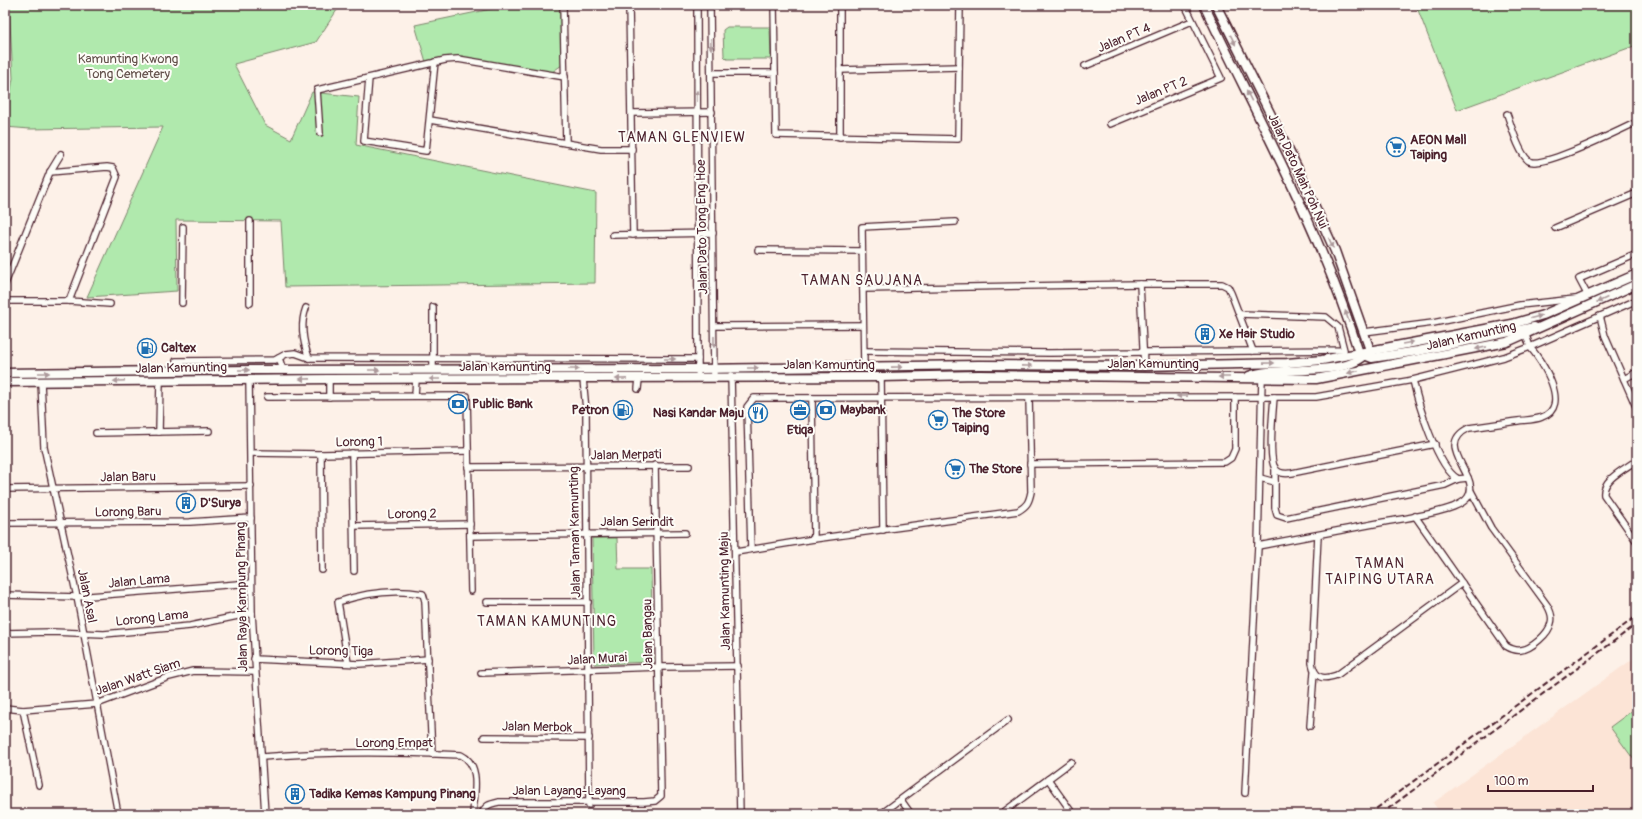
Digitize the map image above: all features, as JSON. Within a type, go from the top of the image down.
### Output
[{"type":"main road","name":"Jalan Dato Mah Poh Nui","points":[[1204,5],[1285,168],[1325,256],[1365,353]]},
{"type":"main road","name":"Jalan Dato Mah Poh Nui","points":[[1216,5],[1298,169],[1335,251],[1364,332],[1365,353]]},
{"type":"main road","name":"Jalan Kamunting","points":[[5,382],[329,379],[639,379],[714,373],[731,368],[864,368],[978,365],[1144,366],[1287,363],[1322,360],[1365,353],[1512,324],[1543,315],[1637,274]]},
{"type":"main road","name":"Jalan Kamunting","points":[[714,373],[731,377],[986,375],[1245,377],[1298,379],[1328,377],[1375,366],[1490,346],[1526,335],[1637,284]]},
{"type":"main road","points":[[1245,377],[1258,372],[1328,368],[1350,363],[1365,353],[1372,358],[1418,352],[1546,325]]},
{"type":"main road","name":"Jalan Kamunting","points":[[5,373],[433,369],[698,374]]},
{"type":"street","points":[[563,5],[566,143]]},
{"type":"street","points":[[629,5],[633,235]]},
{"type":"street","points":[[697,5],[698,374]]},
{"type":"street","name":"Jalan Dato Tong Eng Hoe","points":[[710,5],[714,373]]},
{"type":"street","points":[[774,5],[776,135],[958,139],[960,5]]},
{"type":"street","points":[[840,5],[840,137]]},
{"type":"street","points":[[1185,5],[1192,21]]},
{"type":"street","name":"Jalan PT 4","points":[[1085,66],[1192,21]]},
{"type":"street","name":"Jalan PT 2","points":[[1110,124],[1221,78],[1192,21]]},
{"type":"street","points":[[320,134],[316,90],[435,62],[458,59],[565,77]]},
{"type":"street","points":[[369,78],[364,141],[426,151],[435,62]]},
{"type":"street","points":[[840,70],[959,67]]},
{"type":"street","points":[[711,73],[775,73]]},
{"type":"street","points":[[632,113],[712,112]]},
{"type":"street","points":[[1507,114],[1524,156],[1530,161],[1537,163],[1553,159],[1637,122]]},
{"type":"street","points":[[430,120],[601,149],[632,149]]},
{"type":"street","points":[[5,284],[50,172],[61,154]]},
{"type":"street","points":[[50,172],[107,167],[113,168],[117,177],[70,301]]},
{"type":"street","points":[[1555,228],[1637,193]]},
{"type":"street","points":[[250,221],[250,303]]},
{"type":"street","points":[[864,368],[862,227],[955,222]]},
{"type":"street","points":[[182,303],[183,227]]},
{"type":"street","points":[[613,235],[713,233]]},
{"type":"street","points":[[758,250],[862,251]]},
{"type":"street","points":[[1364,332],[1433,323],[1520,305],[1585,297],[1579,279],[1637,254]]},
{"type":"street","points":[[1140,284],[1144,366]]},
{"type":"street","points":[[862,289],[1222,284],[1228,287],[1232,292],[1253,351]]},
{"type":"street","points":[[751,549],[747,407],[754,398],[881,399],[1143,396],[1316,397],[1413,380],[1504,357],[1637,300]]},
{"type":"street","points":[[5,301],[70,301],[110,304]]},
{"type":"street","points":[[433,307],[433,369]]},
{"type":"street","points":[[306,308],[303,316],[303,335],[309,358]]},
{"type":"street","points":[[864,351],[1144,352],[1344,350],[1338,327],[1326,317],[1240,314]]},
{"type":"street","points":[[1600,316],[1605,336],[1637,409]]},
{"type":"street","points":[[714,326],[863,325]]},
{"type":"street","points":[[1415,516],[1506,646],[1512,650],[1520,650],[1529,647],[1549,630],[1552,622],[1551,612],[1499,539],[1471,492],[1468,478],[1456,451],[1455,444],[1462,431],[1469,428],[1543,417],[1553,408],[1556,401],[1555,393],[1542,362],[1530,346],[1526,335]]},
{"type":"street","points":[[176,361],[279,358],[286,354],[295,353],[309,358],[698,359]]},
{"type":"street","points":[[279,358],[283,370]]},
{"type":"street","name":"Jalan Kamunting Maju","points":[[731,368],[736,552],[740,814]]},
{"type":"street","points":[[1624,379],[1637,372]]},
{"type":"street","points":[[881,377],[883,530]]},
{"type":"street","points":[[1244,792],[1258,546],[1262,378]]},
{"type":"street","points":[[329,379],[329,397]]},
{"type":"street","points":[[415,396],[416,379]]},
{"type":"street","name":"Jalan Taman Kamunting","points":[[583,379],[586,410],[585,466],[588,602],[589,803]]},
{"type":"street","points":[[638,389],[639,379]]},
{"type":"street","points":[[159,432],[160,380]]},
{"type":"street","name":"Jalan Raya Kampung Pinang","points":[[249,380],[252,613],[265,814]]},
{"type":"street","points":[[1413,380],[1422,416],[1449,471],[1458,479]]},
{"type":"street","name":"Jalan Asal","points":[[41,382],[44,447],[77,597],[118,814]]},
{"type":"street","points":[[267,397],[467,396],[471,591]]},
{"type":"street","points":[[1030,464],[1224,462],[1231,458],[1235,449],[1235,397]]},
{"type":"street","points":[[1274,397],[1271,455],[1275,468],[1275,508],[1277,515],[1286,518],[1445,485],[1458,479],[1468,478]]},
{"type":"street","points":[[812,398],[814,539]]},
{"type":"street","points":[[736,552],[814,539],[1018,511],[1027,505],[1031,492],[1029,398]]},
{"type":"street","points":[[96,433],[208,431]]},
{"type":"street","points":[[1275,468],[1284,473],[1292,473],[1435,444]]},
{"type":"street","name":"Lorong 1","points":[[251,453],[352,454],[468,451]]},
{"type":"street","points":[[321,454],[322,570]]},
{"type":"street","points":[[352,454],[354,571]]},
{"type":"street","points":[[1637,460],[1606,483],[1603,489],[1604,495],[1637,542]]},
{"type":"street","name":"Jalan Bangau","points":[[655,465],[660,667],[661,796],[655,801]]},
{"type":"street","name":"Jalan Merpati","points":[[468,467],[689,466]]},
{"type":"street","points":[[1260,478],[1275,482]]},
{"type":"street","name":"Jalan Baru","points":[[5,489],[251,486]]},
{"type":"street","points":[[1258,546],[1415,516],[1454,506],[1467,498],[1471,492]]},
{"type":"street","name":"Lorong Baru","points":[[5,523],[62,524],[190,522],[251,518]]},
{"type":"street","name":"Lorong 2","points":[[354,526],[470,524]]},
{"type":"street","name":"Jalan Serindit","points":[[470,536],[586,533],[685,533]]},
{"type":"street","points":[[1318,535],[1312,663],[1317,677],[1323,679],[1337,675],[1462,583]]},
{"type":"street","name":"Jalan Lama","points":[[5,595],[77,597],[251,583]]},
{"type":"street","points":[[348,663],[338,602],[374,593],[394,591],[423,594],[425,601],[432,754]]},
{"type":"street","points":[[487,602],[588,602]]},
{"type":"street","name":"Lorong Lama","points":[[5,633],[52,632],[104,634],[190,626],[252,613]]},
{"type":"street","name":"Lorong Tiga","points":[[254,659],[348,663],[428,659]]},
{"type":"street","name":"Jalan Murai","points":[[481,673],[738,666]]},
{"type":"street","name":"Jalan Watt Siam","points":[[5,708],[23,710],[97,704],[181,673],[192,671],[255,672]]},
{"type":"street","points":[[1310,726],[1314,671]]},
{"type":"street","points":[[23,710],[39,785]]},
{"type":"street","points":[[880,814],[1008,720]]},
{"type":"street","name":"Jalan Merbok","points":[[484,737],[589,738]]},
{"type":"street","name":"Lorong Empat","points":[[262,757],[289,754],[461,755],[467,758],[473,765],[475,774],[474,814]]},
{"type":"street","points":[[1001,814],[1071,762]]},
{"type":"street","points":[[1048,779],[1073,814]]},
{"type":"street","points":[[901,800],[911,814]]},
{"type":"street","name":"Jalan Layang-Layang","points":[[482,814],[485,807],[499,802],[589,803],[655,801]]},
{"type":"shaded area","points":[[1637,656],[1637,814],[1441,814],[1433,803]]},
{"type":"green space","name":"Kamunting Kwong Tong Cemetery","points":[[9,5],[352,5],[337,10],[316,42],[234,64],[265,125],[291,139],[312,92],[359,97],[356,145],[596,193],[595,283],[285,287],[281,221],[176,220],[177,291],[87,297],[163,127],[30,129],[5,127],[13,78]]},
{"type":"green space","points":[[510,5],[562,5],[562,65],[552,72],[456,56],[426,62],[415,25]]},
{"type":"green space","points":[[1416,5],[1637,5],[1637,45],[1457,110]]},
{"type":"green space","points":[[727,27],[770,27],[771,59],[727,59],[724,56],[723,30]]},
{"type":"green space","points":[[592,538],[617,538],[618,569],[651,569],[653,662],[594,664]]},
{"type":"green space","points":[[1637,707],[1637,764],[1610,727]]},
{"type":"railway","points":[[1369,814],[1637,616]]},
{"type":"railway","points":[[1381,814],[1637,624]]},
{"type":"place","name":"AEON Mall Taiping","points":[[1396,147]]},
{"type":"place","name":"Xe Hair Studio","points":[[1205,334]]},
{"type":"place","name":"Caltex","points":[[147,348]]},
{"type":"place","name":"Public Bank","points":[[458,404]]},
{"type":"place","name":"Petron","points":[[623,410]]},
{"type":"place","name":"Etiqa","points":[[800,410]]},
{"type":"place","name":"Maybank","points":[[826,410]]},
{"type":"place","name":"Nasi Kandar Maju","points":[[758,413]]},
{"type":"place","name":"The Store Taiping","points":[[938,420]]},
{"type":"place","name":"The Store","points":[[955,469]]},
{"type":"place","name":"D'Surya","points":[[186,503]]},
{"type":"place","name":"Tadika Kemas Kampung Pinang","points":[[295,794]]},
{"type":"district","name":"TAMAN GLENVIEW","points":[[682,137]]},
{"type":"district","name":"TAMAN SAUJANA","points":[[862,280]]},
{"type":"district","name":"TAMAN TAIPING UTARA","points":[[1380,572]]},
{"type":"district","name":"TAMAN KAMUNTING","points":[[547,621]]}]
